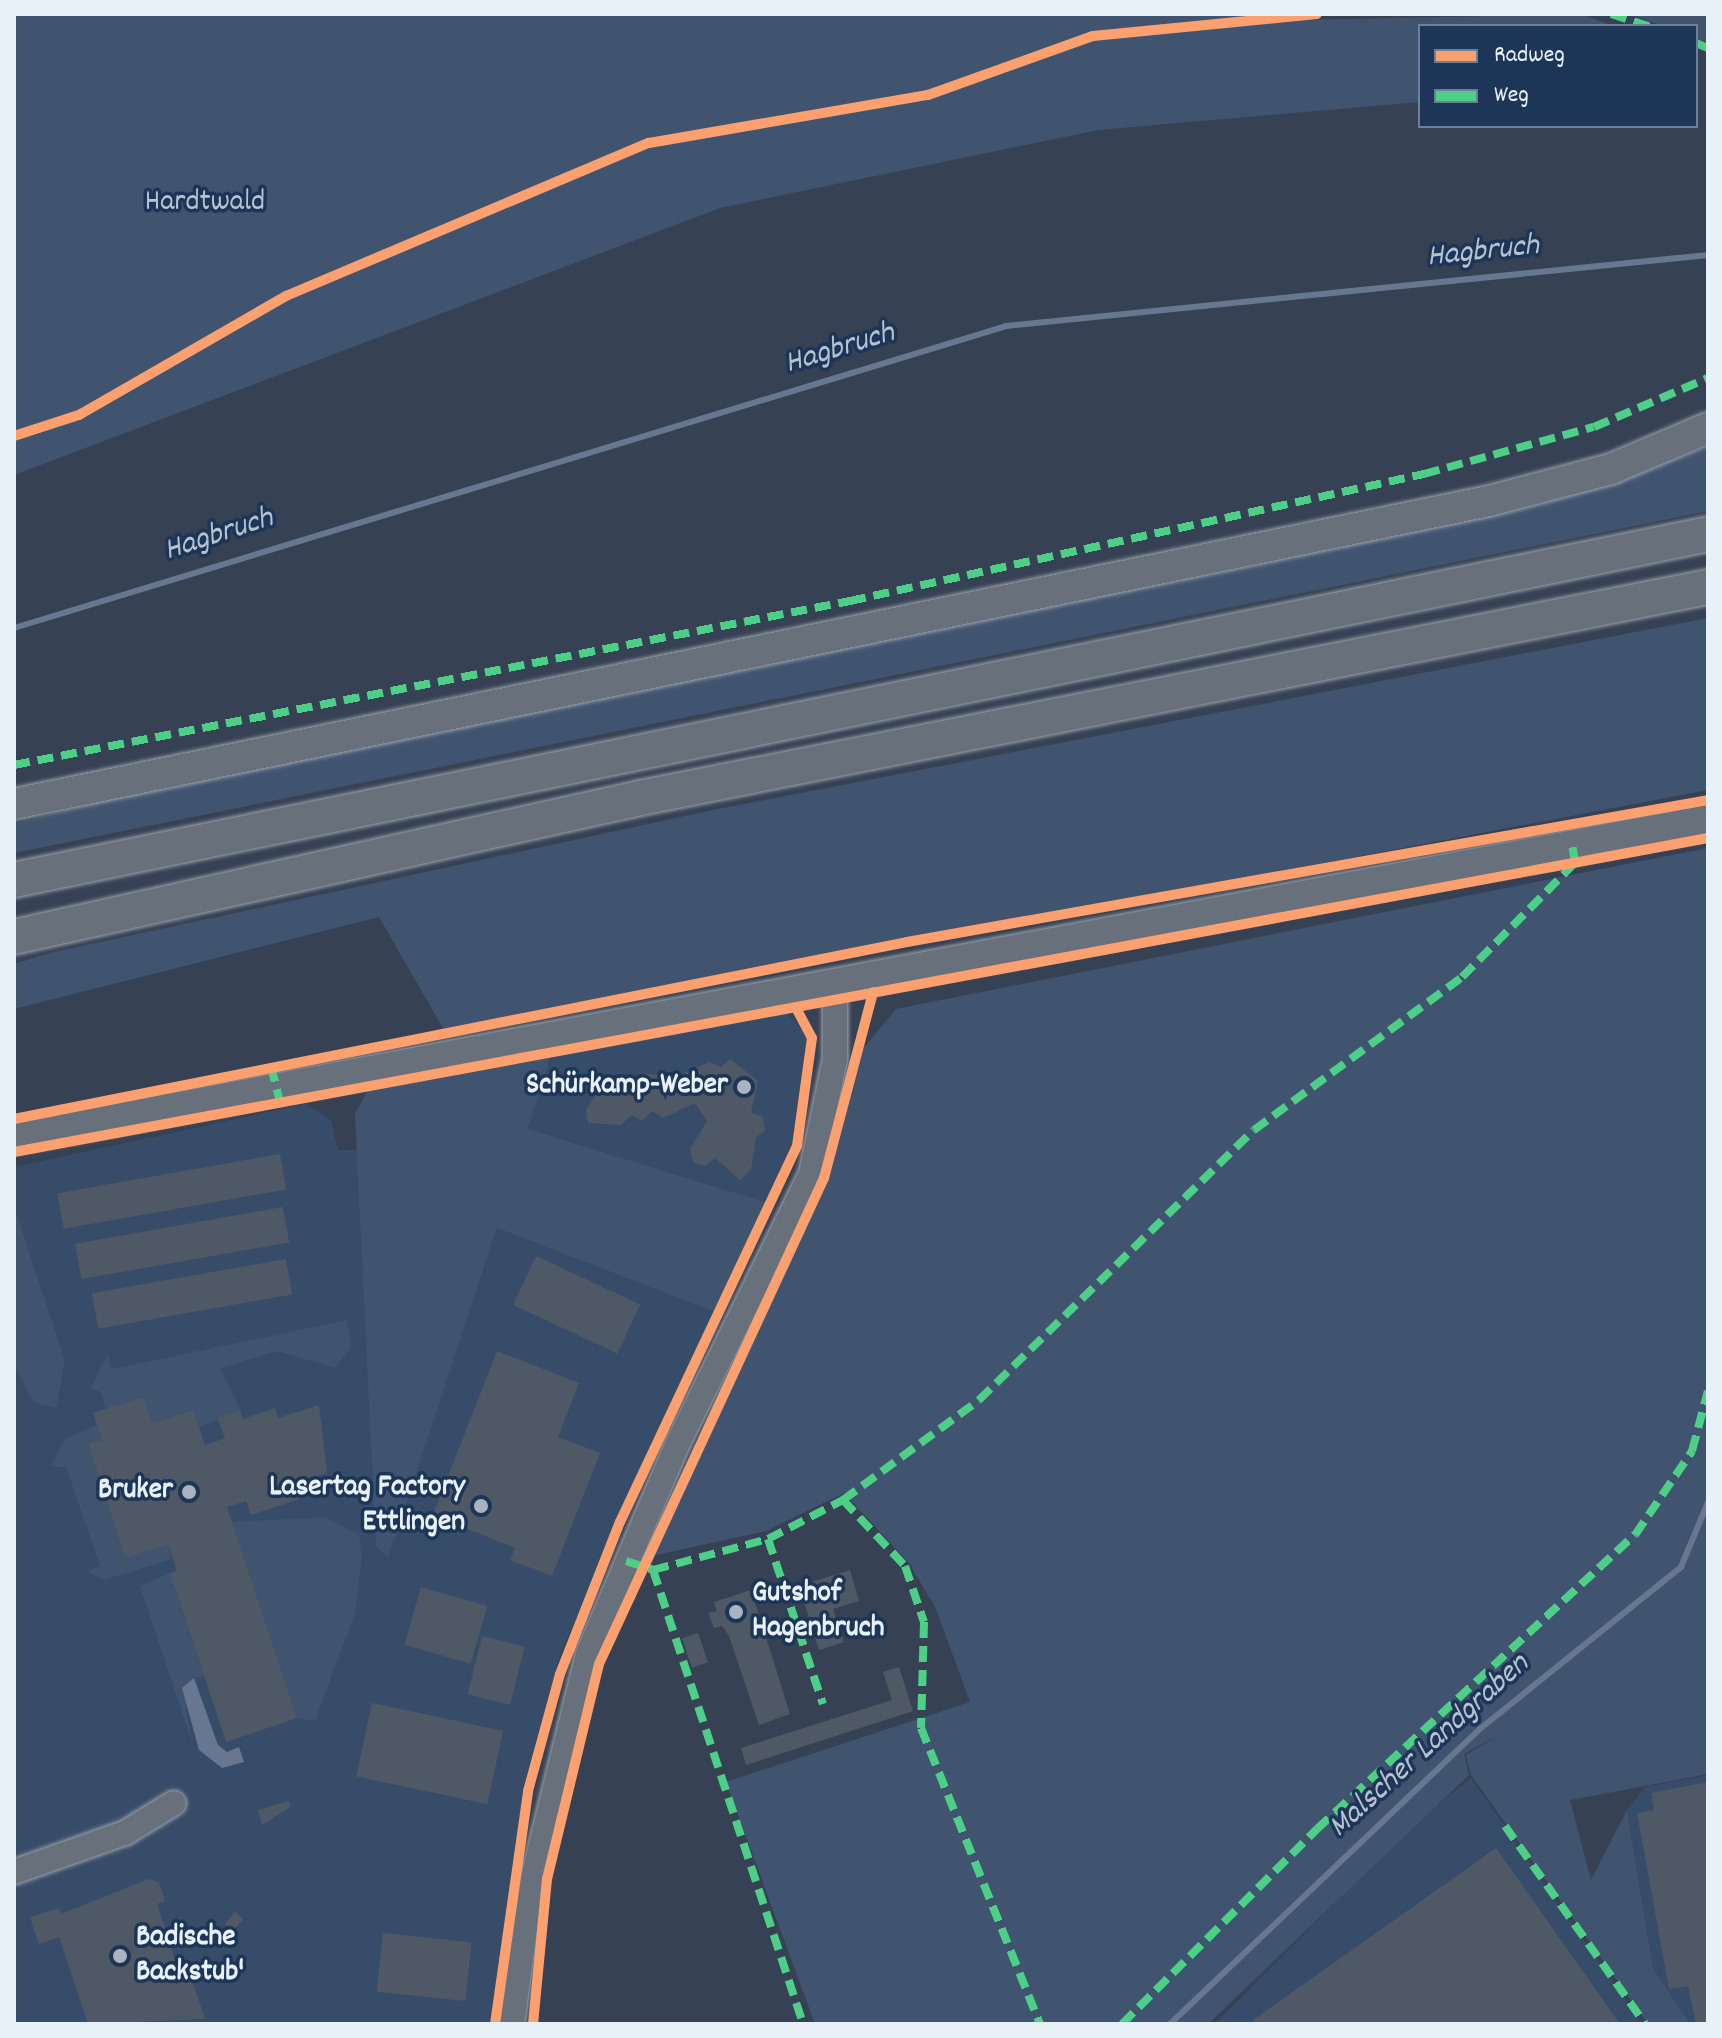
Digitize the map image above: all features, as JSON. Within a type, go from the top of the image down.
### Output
[{"type":"highway","points":[[14,880],[1708,534]]},
{"type":"highway","points":[[14,937],[655,795],[1708,587]]},
{"type":"main road","points":[[14,804],[1489,501],[1611,469],[1708,428]]},
{"type":"main road","points":[[14,1138],[835,981],[1708,820]]},
{"type":"street","points":[[512,2024],[531,1886],[588,1654],[679,1441],[811,1174],[835,1059],[835,981]]},
{"type":"street","points":[[14,1872],[125,1833],[174,1803]]},
{"type":"shaded area","points":[[786,1013],[810,1037],[793,1144],[768,1203],[528,1129],[550,1058]]},
{"type":"shaded area","points":[[306,1104],[331,1120],[338,1150],[359,1150],[376,1547],[387,1558],[497,1228],[715,1312],[561,1652],[524,1784],[492,2024],[14,2024],[14,1167]]},
{"type":"shaded area","points":[[194,1678],[218,1745],[227,1752],[239,1747],[244,1762],[222,1768],[199,1750],[182,1688]]},
{"type":"shaded area","points":[[1708,1775],[1708,2024],[1690,2024],[1653,1968],[1627,1810],[1645,1787]]},
{"type":"shaded area","points":[[1471,1778],[1642,2024],[1215,2024],[1408,1829]]},
{"type":"green space","name":"Hardtwald","points":[[14,14],[1300,14],[1301,20],[1580,14],[1608,24],[1418,24],[1418,102],[1098,130],[720,208],[14,475]]},
{"type":"green space","points":[[1630,14],[1708,14],[1708,43],[1698,39],[1698,24],[1658,24]]},
{"type":"green space","points":[[1708,447],[1708,511],[14,853],[14,824],[253,761],[1256,565],[1565,497]]},
{"type":"green space","points":[[1708,618],[1708,790],[444,1030],[379,917],[14,1009],[14,964],[50,953],[713,810]]},
{"type":"green space","points":[[1708,848],[1708,1774],[1570,1800],[1591,1880],[1627,1810],[1653,1968],[1690,2024],[1648,2024],[1471,1775],[1466,1755],[1497,1736],[1464,1754],[1469,1775],[1208,2024],[815,2024],[726,1782],[970,1702],[936,1609],[909,1563],[844,1493],[766,1531],[647,1557],[827,1184],[858,1055],[896,1009]]},
{"type":"green space","points":[[550,1058],[528,1129],[768,1203],[715,1312],[497,1228],[388,1558],[376,1547],[355,1114],[367,1092]]},
{"type":"green space","points":[[14,1206],[65,1361],[56,1408],[34,1403],[14,1365]]},
{"type":"green space","points":[[347,1320],[351,1348],[335,1368],[278,1351],[221,1368],[240,1410],[199,1427],[193,1410],[152,1423],[143,1397],[106,1409],[100,1391],[90,1390],[108,1353],[112,1369]]},
{"type":"green space","points":[[97,1425],[102,1440],[88,1445],[125,1558],[168,1544],[172,1559],[104,1580],[86,1571],[100,1566],[66,1467],[51,1467],[64,1439]]},
{"type":"green space","points":[[326,1517],[359,1535],[362,1558],[355,1613],[315,1721],[297,1718],[231,1522]]},
{"type":"green space","points":[[170,1573],[204,1677],[194,1678],[186,1710],[193,1745],[140,1586]]},
{"type":"building","points":[[730,1059],[758,1081],[751,1113],[763,1117],[765,1131],[756,1137],[751,1170],[740,1180],[715,1158],[705,1166],[693,1162],[690,1149],[707,1121],[695,1103],[663,1118],[652,1111],[642,1121],[631,1115],[621,1125],[588,1123],[586,1110],[604,1082],[615,1087],[625,1077],[636,1083],[646,1074],[679,1075],[709,1062],[721,1067]]},
{"type":"building","points":[[280,1154],[286,1189],[64,1229],[57,1193]]},
{"type":"building","points":[[283,1207],[289,1242],[81,1279],[75,1244]]},
{"type":"building","points":[[536,1256],[640,1305],[617,1354],[513,1305]]},
{"type":"building","points":[[286,1259],[292,1294],[98,1329],[92,1293]]},
{"type":"building","points":[[497,1351],[579,1383],[558,1437],[600,1453],[552,1576],[510,1560],[515,1548],[433,1515]]},
{"type":"building","name":"Bruker","points":[[143,1397],[152,1423],[193,1410],[205,1445],[225,1438],[217,1418],[240,1410],[243,1419],[275,1408],[278,1418],[319,1405],[327,1473],[301,1482],[306,1497],[251,1515],[246,1501],[227,1507],[297,1718],[226,1742],[170,1573],[177,1571],[168,1544],[125,1558],[88,1444],[102,1440],[93,1413]]},
{"type":"building","points":[[850,1570],[859,1601],[833,1609],[844,1642],[819,1650],[799,1586]]},
{"type":"building","points":[[421,1587],[487,1606],[471,1664],[404,1645]]},
{"type":"building","points":[[751,1590],[790,1714],[759,1725],[729,1636],[722,1626],[714,1628],[708,1613],[717,1611],[714,1602]]},
{"type":"building","points":[[698,1633],[708,1662],[692,1668],[682,1639]]},
{"type":"building","points":[[482,1636],[525,1647],[510,1705],[467,1694]]},
{"type":"building","points":[[899,1667],[913,1711],[746,1765],[741,1748],[892,1700],[883,1672]]},
{"type":"building","points":[[372,1703],[503,1731],[487,1804],[356,1776]]},
{"type":"building","points":[[1708,1782],[1708,2022],[1696,2024],[1688,1986],[1669,1989],[1637,1813],[1654,1810],[1651,1793]]},
{"type":"building","points":[[289,1801],[291,1807],[262,1825],[258,1810]]},
{"type":"building","points":[[1496,1848],[1620,2024],[1256,2024],[1253,2020]]},
{"type":"building","name":"Badische Backstub'","points":[[149,1879],[159,1882],[165,1901],[157,1904],[179,1972],[188,1969],[205,2019],[88,2024],[59,1937],[39,1944],[30,1917],[59,1908],[61,1914]]},
{"type":"building","points":[[235,1912],[243,1919],[233,1931],[225,1924]]},
{"type":"building","points":[[383,1933],[472,1942],[465,2001],[377,1992]]},
{"type":"waterway","name":"Hagbruch","points":[[14,628],[1006,326],[1708,255]]},
{"type":"waterway","name":"Malscher Landgraben","points":[[1170,2024],[1481,1728],[1681,1567],[1708,1502]]},
{"type":"marked path","points":[[1611,14],[1643,24]]},
{"type":"marked path","points":[[1698,44],[1708,48]]},
{"type":"marked path","points":[[14,765],[850,601],[1424,474],[1594,427],[1708,378]]},
{"type":"marked path","points":[[626,1561],[653,1570],[768,1539],[843,1500],[979,1400],[1254,1130],[1462,977],[1575,863],[1572,844]]},
{"type":"marked path","points":[[271,1066],[280,1103]]},
{"type":"marked path","points":[[1122,2024],[1317,1829],[1635,1535],[1692,1451],[1708,1391]]},
{"type":"marked path","points":[[843,1500],[905,1566],[924,1622],[921,1728],[1040,2024]]},
{"type":"marked path","points":[[768,1539],[823,1704]]},
{"type":"marked path","points":[[653,1570],[803,2024]]},
{"type":"marked path","points":[[1505,1826],[1645,2024]]},
{"type":"cycle path","points":[[14,436],[79,415],[286,296],[649,143],[928,95],[1093,36],[1317,14]]},
{"type":"cycle path","points":[[14,1119],[907,942],[1708,800]]},
{"type":"cycle path","points":[[14,1152],[1708,838]]},
{"type":"cycle path","points":[[533,2024],[547,1879],[599,1664],[824,1178],[873,992]]},
{"type":"cycle path","points":[[495,2024],[528,1791],[560,1674],[620,1522],[797,1146],[812,1038],[796,1008]]},
{"type":"place","name":"Schürkamp-Weber","points":[[744,1087]]},
{"type":"place","name":"Bruker","points":[[189,1492]]},
{"type":"place","name":"Lasertag Factory Ettlingen","points":[[481,1506]]},
{"type":"place","name":"Gutshof Hagenbruch","points":[[736,1612]]},
{"type":"place","name":"Badische Backstub'","points":[[120,1956]]}]
